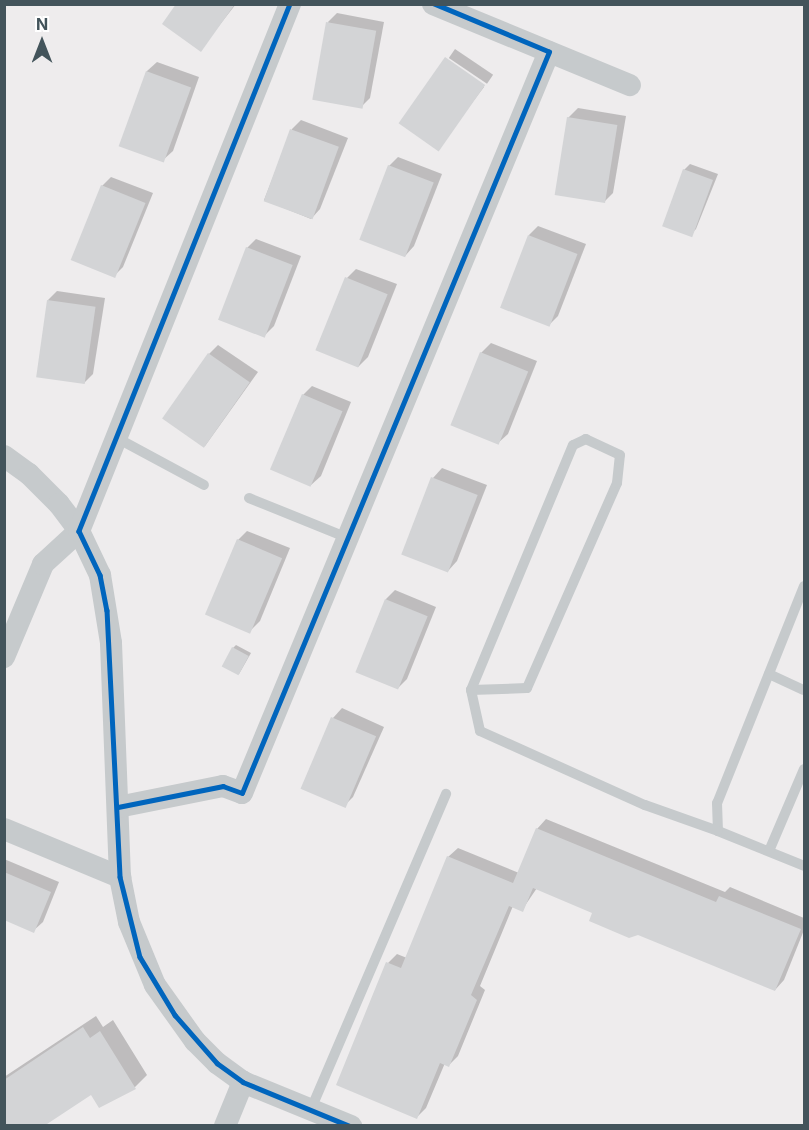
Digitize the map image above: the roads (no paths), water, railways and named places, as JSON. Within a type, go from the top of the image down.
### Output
[{"type":"street","points":[[4,657],[43,564],[79,531],[291,4]]},
{"type":"street","points":[[433,4],[630,85]]},
{"type":"street","points":[[118,807],[223,786],[242,793],[549,52]]},
{"type":"street","points":[[4,456],[29,474],[79,531],[100,575],[107,610],[120,877],[129,922],[154,985],[195,1041],[243,1082],[351,1125]]},
{"type":"street","points":[[4,829],[120,877]]},
{"type":"street","points":[[225,1125],[243,1082]]},
{"type":"lane","points":[[115,437],[204,485]]},
{"type":"lane","points":[[471,690],[527,688],[617,483],[620,455],[586,439],[573,445],[471,690],[480,731],[645,805],[718,831],[804,866]]},
{"type":"lane","points":[[249,498],[348,538]]},
{"type":"lane","points":[[718,831],[717,803],[804,586]]},
{"type":"lane","points":[[769,674],[804,690]]},
{"type":"lane","points":[[769,851],[804,769]]},
{"type":"lane","points":[[311,1109],[446,794]]}]
